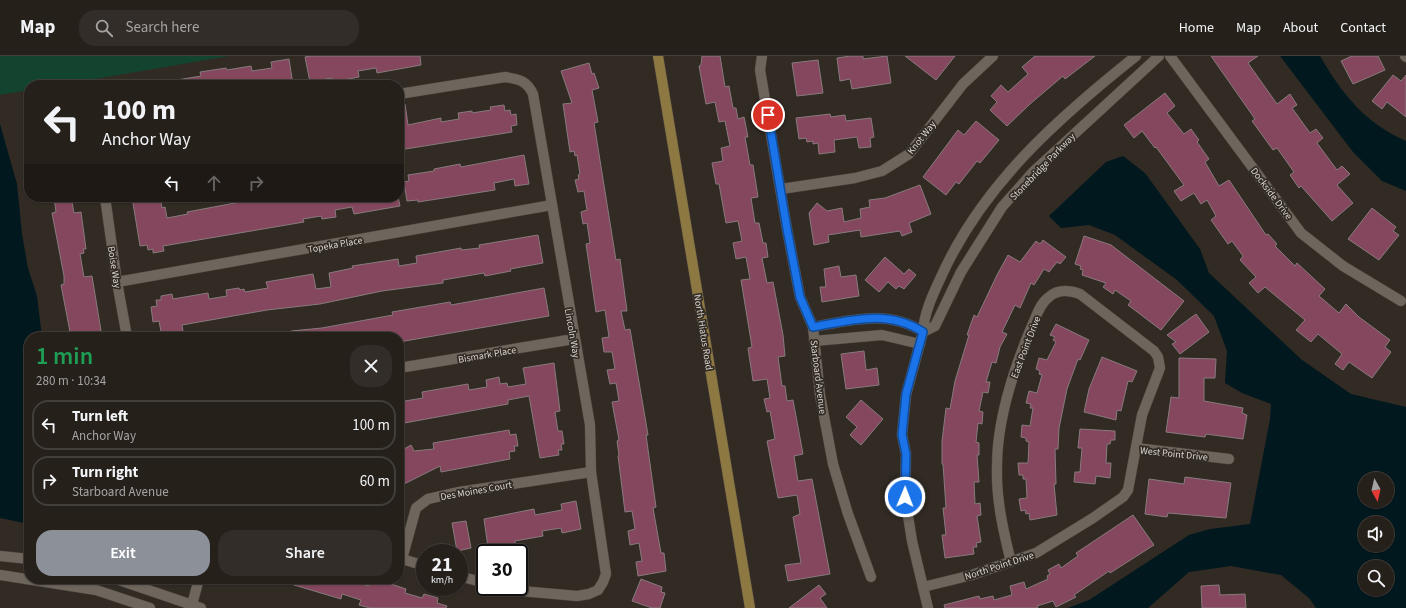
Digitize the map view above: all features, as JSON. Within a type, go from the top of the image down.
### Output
[{"type":"street","name":"North Hiatus Road","points":[[658,56],[750,608]]},
{"type":"street","name":"Starboard Avenue","points":[[762,56],[760,70],[787,229],[800,297],[813,327],[820,395],[833,464],[848,514],[871,577]]},
{"type":"street","name":"Knot Way","points":[[781,189],[855,178],[882,171],[909,154],[964,84],[993,56]]},
{"type":"street","name":"Stonebridge Parkway","points":[[928,608],[912,541],[905,497],[906,454],[902,435],[906,394],[930,304],[949,259],[984,202],[1034,144],[1061,118],[1136,56]]},
{"type":"street","name":"Stonebridge Parkway","points":[[923,332],[936,326],[961,272],[1002,207],[1033,172],[1159,56]]},
{"type":"street","name":"Dockside Drive","points":[[1170,56],[1301,233],[1343,266],[1402,301]]},
{"type":"street","name":"Lincoln Way","points":[[404,93],[505,77],[520,80],[528,85],[533,94],[590,425],[591,472],[606,574],[598,590],[589,594],[577,596],[528,592]]},
{"type":"street","name":"Boise Way","points":[[106,202],[117,282],[126,332]]},
{"type":"street","name":"Topeka Place","points":[[117,282],[552,205]]},
{"type":"street","name":"East Point Drive","points":[[1010,562],[1002,527],[997,489],[997,464],[1000,429],[1014,368],[1040,308],[1047,298],[1053,294],[1062,291],[1080,294],[1154,351],[1159,362],[1158,374],[1142,415],[1136,448]]},
{"type":"street","points":[[813,327],[870,317],[889,318],[914,326],[923,332]]},
{"type":"street","points":[[814,340],[882,335],[920,344]]},
{"type":"street","name":"Bismark Place","points":[[404,367],[574,339]]},
{"type":"street","name":"West Point Drive","points":[[1128,490],[1136,448],[1229,459]]},
{"type":"street","name":"Des Moines Court","points":[[404,549],[416,508],[428,499],[459,492],[591,472]]},
{"type":"street","name":"North Point Drive","points":[[923,587],[972,575],[1036,553],[1123,497],[1128,490]]},
{"type":"street","points":[[0,556],[24,558]]},
{"type":"street","points":[[404,560],[416,563]]},
{"type":"street","points":[[0,575],[24,579]]},
{"type":"street","points":[[58,584],[96,590],[150,608]]},
{"type":"street","points":[[130,584],[195,607],[198,584]]},
{"type":"green space","points":[[0,56],[229,56],[89,80],[24,80],[24,91],[0,95]]},
{"type":"water","points":[[1280,56],[1320,56],[1337,83],[1356,106],[1378,125],[1391,134],[1406,141],[1406,191],[1382,181],[1353,152]]},
{"type":"water","points":[[0,124],[17,184],[22,234],[28,268],[37,296],[41,332],[24,332],[24,523],[0,518]]},
{"type":"water","points":[[1123,156],[1145,173],[1200,249],[1209,273],[1302,360],[1351,394],[1406,407],[1406,608],[1316,608],[1309,598],[1281,575],[1231,566],[1189,572],[1148,608],[1068,608],[1089,600],[1189,535],[1210,529],[1250,524],[1270,419],[1271,404],[1242,393],[1225,383],[1227,351],[1214,316],[1177,280],[1115,235],[1089,225],[1061,228],[1049,216],[1106,162]]},
{"type":"building","points":[[420,56],[421,65],[377,73],[376,68],[358,71],[359,77],[343,80],[332,80],[332,78],[310,80],[305,57]]},
{"type":"building","points":[[702,56],[720,56],[725,87],[729,86],[733,108],[736,108],[738,119],[744,117],[748,137],[745,137],[750,165],[753,165],[758,197],[751,198],[755,223],[759,223],[763,243],[766,243],[768,257],[762,258],[767,283],[773,282],[783,335],[785,356],[778,357],[782,386],[785,386],[787,401],[793,400],[803,454],[794,456],[798,481],[812,479],[830,574],[788,581],[785,565],[801,563],[793,517],[800,514],[797,495],[778,498],[767,441],[775,439],[770,411],[767,412],[764,399],[770,398],[767,379],[753,381],[748,348],[752,347],[741,280],[750,279],[746,257],[736,259],[733,243],[742,241],[738,221],[726,223],[719,184],[716,184],[712,163],[723,161],[721,148],[730,146],[725,121],[719,122],[715,102],[706,104],[699,66],[701,65]]},
{"type":"building","points":[[863,56],[863,59],[887,56],[891,83],[852,89],[850,79],[840,81],[837,58]]},
{"type":"building","points":[[905,56],[955,56],[936,80]]},
{"type":"building","points":[[1035,56],[1095,56],[1065,79],[1063,76],[1007,126],[990,110],[997,102],[991,96],[1001,85],[1008,92],[1028,74],[1022,67]]},
{"type":"building","points":[[1211,56],[1258,56],[1248,63],[1277,104],[1290,94],[1297,105],[1292,108],[1310,133],[1316,129],[1323,138],[1317,143],[1337,170],[1342,166],[1350,174],[1337,185],[1353,203],[1332,221],[1301,186],[1299,188],[1290,175],[1294,172],[1277,148],[1273,150],[1252,121],[1255,119]]},
{"type":"building","points":[[1352,56],[1378,56],[1385,70],[1353,84],[1341,61]]},
{"type":"building","points":[[289,59],[292,80],[177,80],[201,76],[200,72],[226,68],[227,70],[251,66],[252,71],[272,68],[271,62]]},
{"type":"building","points":[[818,60],[823,93],[797,96],[792,63]]},
{"type":"building","points":[[589,63],[592,74],[594,73],[599,88],[592,90],[598,122],[594,123],[616,260],[620,259],[627,311],[621,311],[625,330],[630,329],[648,435],[646,435],[656,507],[653,508],[661,553],[664,553],[666,571],[638,576],[636,562],[642,561],[639,543],[630,545],[628,531],[635,529],[632,511],[625,512],[618,456],[617,441],[619,440],[612,402],[619,401],[616,383],[610,384],[607,370],[615,369],[612,352],[604,352],[602,338],[609,337],[605,310],[596,312],[586,244],[590,243],[587,223],[583,224],[581,212],[587,210],[584,191],[578,192],[575,180],[579,179],[578,175],[580,174],[577,155],[575,156],[574,151],[570,152],[563,104],[572,103],[561,71]]},
{"type":"building","points":[[1393,75],[1401,81],[1406,75],[1406,117],[1387,102],[1382,109],[1372,101]]},
{"type":"building","points":[[1165,93],[1175,106],[1167,113],[1184,134],[1191,129],[1199,140],[1197,142],[1209,159],[1205,162],[1219,186],[1229,180],[1266,235],[1268,234],[1277,244],[1275,246],[1295,266],[1297,263],[1325,289],[1319,296],[1339,313],[1346,304],[1359,317],[1390,340],[1385,347],[1391,352],[1372,378],[1349,362],[1343,370],[1335,364],[1342,354],[1318,334],[1311,342],[1296,330],[1305,320],[1265,287],[1258,293],[1249,283],[1256,277],[1240,260],[1243,256],[1232,241],[1228,244],[1211,220],[1216,216],[1207,200],[1201,204],[1194,193],[1181,201],[1174,191],[1184,185],[1156,147],[1155,148],[1142,131],[1134,138],[1124,125]]},
{"type":"building","points":[[404,104],[408,125],[441,118],[441,122],[459,119],[458,113],[472,111],[472,113],[491,110],[490,107],[504,105],[505,111],[510,110],[511,115],[516,114],[517,125],[511,126],[512,132],[404,149]]},
{"type":"building","points":[[830,114],[831,117],[845,115],[846,121],[871,118],[874,137],[870,138],[871,147],[859,148],[857,137],[834,140],[835,152],[819,154],[818,143],[813,144],[813,141],[807,142],[806,138],[799,139],[796,118]]},
{"type":"building","points":[[976,121],[999,140],[980,163],[977,161],[959,184],[956,182],[946,195],[923,177],[958,130],[964,135]]},
{"type":"building","points":[[524,155],[529,184],[515,186],[514,179],[494,183],[495,190],[418,202],[418,200],[407,201],[404,182],[409,181],[408,175],[434,171],[434,169],[460,164],[461,167]]},
{"type":"building","points":[[920,185],[931,214],[909,223],[912,232],[902,236],[900,231],[861,237],[860,230],[828,235],[829,242],[814,245],[809,213],[817,203],[827,211],[842,208],[844,222],[861,218],[860,209],[870,207],[869,200],[885,198]]},
{"type":"building","points":[[55,202],[72,202],[74,213],[81,212],[86,249],[83,249],[84,253],[80,254],[84,277],[92,276],[101,332],[70,332],[61,285],[64,284],[64,276],[52,213],[56,212]]},
{"type":"building","points":[[133,202],[161,202],[162,208],[165,207],[167,218],[188,214],[187,212],[240,202],[399,202],[400,206],[354,214],[352,207],[335,210],[336,217],[322,219],[321,216],[303,219],[304,222],[163,246],[164,251],[153,253],[153,249],[148,250],[147,245],[140,246]]},
{"type":"building","points":[[1372,208],[1396,227],[1393,231],[1399,235],[1379,260],[1348,239]]},
{"type":"building","points":[[538,235],[543,263],[510,269],[511,271],[485,276],[484,273],[443,280],[443,283],[382,291],[320,304],[267,310],[182,325],[183,332],[161,332],[159,321],[153,322],[151,307],[157,306],[156,300],[161,300],[161,296],[172,294],[173,299],[208,293],[209,299],[227,296],[226,290],[239,288],[240,290],[244,289],[245,292],[268,288],[266,282],[313,274],[316,289],[331,287],[329,273],[353,268],[352,266],[398,259],[399,266],[417,263],[416,256],[461,248],[461,250],[480,248],[479,245]]},
{"type":"building","points":[[1084,236],[1111,245],[1184,301],[1161,330],[1128,305],[1131,301],[1115,290],[1113,294],[1103,287],[1106,283],[1082,275],[1083,270],[1080,269],[1081,266],[1075,264]]},
{"type":"building","points":[[1043,240],[1066,257],[1060,264],[1057,262],[1049,272],[1044,269],[1034,285],[1031,283],[1020,308],[1015,305],[1002,332],[1007,334],[1000,347],[996,363],[992,362],[986,382],[990,382],[988,393],[983,392],[979,411],[983,412],[982,424],[978,423],[976,442],[979,443],[979,455],[977,455],[979,482],[974,482],[975,504],[980,503],[981,515],[977,516],[981,542],[976,543],[977,547],[973,547],[974,554],[945,558],[942,535],[946,535],[943,508],[946,508],[942,464],[942,441],[946,408],[950,409],[955,381],[969,335],[967,335],[974,315],[977,317],[1008,255],[1020,262],[1036,241],[1040,244]]},
{"type":"building","points":[[885,257],[904,274],[909,269],[916,275],[904,289],[899,286],[896,289],[888,282],[879,292],[865,280]]},
{"type":"building","points":[[839,266],[841,277],[856,275],[859,296],[822,302],[820,287],[826,287],[824,269]]},
{"type":"building","points":[[544,288],[549,316],[404,341],[404,332],[291,332],[393,315],[392,312],[450,302],[451,305]]},
{"type":"building","points":[[1196,314],[1209,332],[1180,354],[1172,344],[1176,342],[1167,335]]},
{"type":"building","points":[[1056,324],[1089,340],[1080,360],[1078,359],[1067,389],[1059,428],[1058,449],[1055,449],[1056,484],[1054,484],[1057,515],[1030,520],[1029,513],[1026,514],[1025,510],[1021,511],[1019,499],[1027,498],[1026,479],[1023,479],[1023,475],[1019,475],[1018,463],[1028,463],[1029,442],[1026,441],[1026,438],[1021,437],[1022,425],[1030,426],[1033,408],[1030,408],[1031,404],[1026,403],[1029,391],[1037,393],[1042,375],[1039,374],[1040,371],[1036,369],[1039,358],[1047,360],[1056,342],[1053,340],[1055,337],[1050,335]]},
{"type":"building","points":[[864,351],[866,370],[877,368],[879,385],[846,389],[841,354]]},
{"type":"building","points":[[1102,357],[1137,371],[1132,382],[1128,381],[1121,411],[1117,410],[1116,420],[1084,412],[1089,389]]},
{"type":"building","points":[[1179,358],[1216,359],[1215,378],[1204,378],[1204,401],[1243,408],[1242,413],[1247,415],[1243,439],[1206,434],[1205,437],[1166,432],[1171,397],[1179,398]]},
{"type":"building","points":[[554,363],[560,411],[555,412],[558,431],[562,431],[564,444],[561,444],[562,450],[558,450],[559,455],[540,458],[529,396],[508,400],[508,404],[404,423],[404,401],[423,398],[422,392],[468,384],[469,390],[487,387],[486,380],[499,377],[500,384],[507,383],[508,387],[526,384],[523,368]]},
{"type":"building","points":[[861,400],[883,419],[861,445],[850,435],[857,427],[846,417]]},
{"type":"building","points":[[1080,429],[1115,431],[1115,440],[1111,440],[1110,444],[1107,444],[1106,463],[1111,463],[1110,478],[1096,476],[1095,484],[1074,482],[1075,472],[1080,472],[1082,448],[1078,448]]},
{"type":"building","points":[[509,430],[510,435],[516,434],[518,446],[514,446],[515,451],[509,452],[510,459],[441,472],[440,466],[404,484],[404,449],[411,445],[414,451],[434,449],[433,443]]},
{"type":"building","points":[[1185,477],[1231,483],[1226,518],[1168,513],[1167,517],[1145,514],[1149,479],[1184,484]]},
{"type":"building","points":[[576,501],[581,529],[562,533],[561,528],[542,531],[543,536],[515,541],[515,544],[488,544],[484,519],[534,509],[535,515],[562,510],[561,504]]},
{"type":"building","points":[[1133,515],[1154,545],[1110,573],[1109,571],[1074,595],[1076,597],[1056,607],[1053,601],[1037,606],[1038,608],[945,608],[944,605],[979,596],[980,599],[993,596],[994,600],[1012,595],[1010,586],[1024,582],[1026,589],[1048,579],[1047,576],[1050,574],[1048,570],[1059,564],[1061,568],[1078,556],[1076,553]]},
{"type":"building","points":[[466,521],[471,548],[468,549],[468,544],[456,544],[452,523]]},
{"type":"building","points":[[641,579],[662,587],[661,592],[665,593],[660,608],[652,608],[632,601]]},
{"type":"building","points":[[291,584],[362,584],[369,586],[370,584],[391,584],[406,589],[405,593],[422,598],[423,596],[431,596],[438,598],[437,603],[447,606],[446,608],[370,608],[359,605],[361,600],[342,594],[341,599]]},
{"type":"building","points":[[819,585],[826,594],[820,598],[827,608],[789,608]]},
{"type":"building","points":[[1219,585],[1220,595],[1245,594],[1246,608],[1202,608],[1201,586]]},
{"type":"route","points":[[768,115],[800,297],[813,327],[870,317],[889,318],[914,326],[923,332],[906,394],[902,435],[906,454],[905,497]]}]
